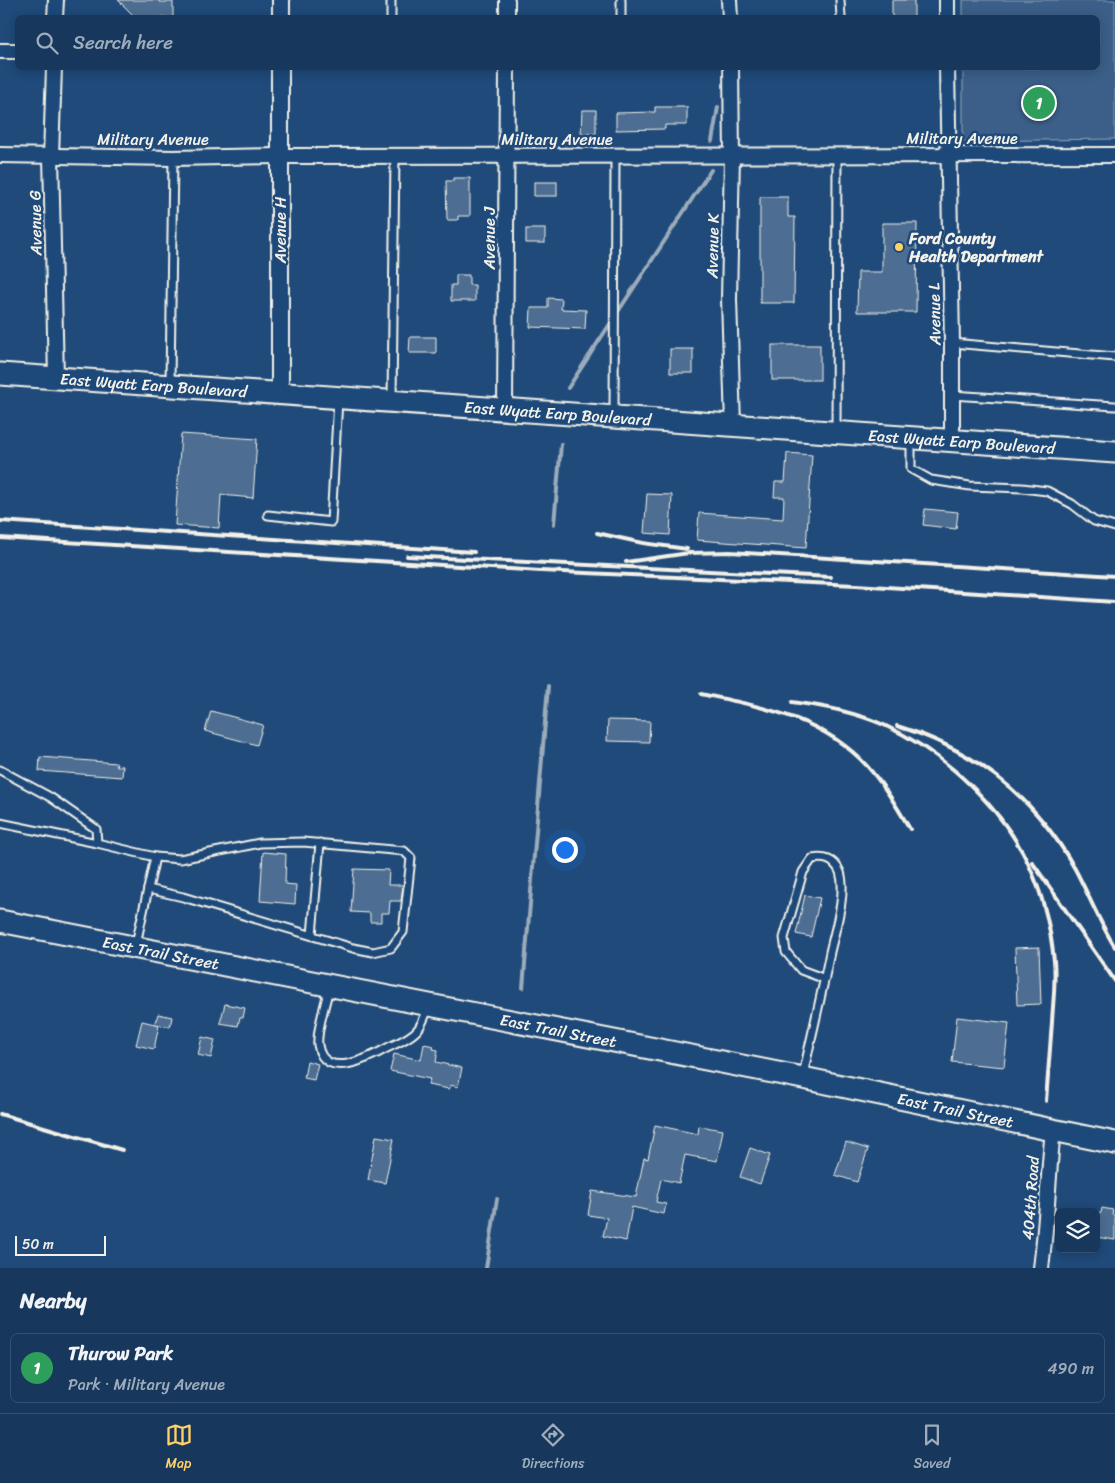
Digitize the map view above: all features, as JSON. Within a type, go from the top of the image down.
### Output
[{"type":"main road","name":"East Wyatt Earp Boulevard","points":[[0,374],[1115,452]]},
{"type":"main road","name":"East Trail Street","points":[[0,921],[803,1078],[1115,1143]]},
{"type":"street","points":[[55,15],[56,0]]},
{"type":"street","points":[[281,0],[281,15]]},
{"type":"street","points":[[507,0],[507,15]]},
{"type":"street","points":[[729,0],[730,15]]},
{"type":"street","points":[[947,0],[947,15]]},
{"type":"street","points":[[0,51],[15,51]]},
{"type":"street","name":"Avenue G","points":[[54,70],[51,156],[56,378]]},
{"type":"street","name":"Avenue H","points":[[280,70],[280,393]]},
{"type":"street","name":"Avenue J","points":[[505,409],[507,70]]},
{"type":"street","name":"Avenue K","points":[[730,70],[732,156],[729,299],[733,425]]},
{"type":"street","name":"Avenue L","points":[[947,70],[952,440]]},
{"type":"street","name":"Military Avenue","points":[[0,155],[173,158],[280,156],[1115,155]]},
{"type":"street","name":"404th Road","points":[[1042,1268],[1053,1130]]},
{"type":"lane","points":[[391,0],[391,15]]},
{"type":"lane","points":[[621,0],[621,15]]},
{"type":"lane","points":[[840,0],[841,15]]},
{"type":"lane","points":[[614,417],[615,156]]},
{"type":"lane","points":[[836,432],[837,156]]},
{"type":"lane","points":[[392,401],[395,157]]},
{"type":"lane","points":[[170,386],[173,158]]},
{"type":"lane","points":[[952,343],[1115,357]]},
{"type":"lane","points":[[952,395],[1115,406]]},
{"type":"lane","points":[[268,515],[331,522],[338,398]]},
{"type":"lane","points":[[911,438],[911,469],[931,480],[970,486],[1047,491],[1072,504],[1094,521],[1115,527]]},
{"type":"lane","points":[[0,770],[50,797],[96,830],[97,843]]},
{"type":"lane","points":[[0,824],[155,856],[180,859],[260,843],[320,843],[404,851],[411,858],[403,932],[391,948],[373,952],[352,948],[183,897],[148,889]]},
{"type":"lane","points":[[312,935],[320,843]]},
{"type":"lane","points":[[136,947],[155,856]]},
{"type":"lane","points":[[803,1078],[825,979],[842,886],[840,872],[833,861],[825,857],[812,859],[803,872],[784,938],[786,952],[801,970],[825,979]]},
{"type":"lane","points":[[330,985],[318,1037],[318,1045],[322,1056],[328,1061],[339,1065],[365,1060],[402,1041],[418,1030],[430,1004]]},
{"type":"shaded area","points":[[963,0],[1115,0],[1115,139],[963,141],[963,70],[1100,70],[1100,15],[963,15]]},
{"type":"building","points":[[118,0],[173,2],[173,15],[133,15]]},
{"type":"building","points":[[892,0],[914,0],[914,15],[892,15]]},
{"type":"building","points":[[655,107],[687,107],[687,125],[665,125],[665,129],[616,130],[616,113],[655,112]]},
{"type":"building","points":[[582,110],[596,110],[596,134],[581,134]]},
{"type":"building","points":[[453,178],[470,178],[470,216],[458,216],[458,220],[447,220],[446,181],[453,181]]},
{"type":"building","points":[[534,182],[557,182],[557,196],[534,196]]},
{"type":"building","points":[[760,197],[788,197],[788,217],[795,217],[794,303],[760,303]]},
{"type":"building","name":"Ford County Health Department","points":[[882,223],[917,223],[916,312],[857,312],[858,272],[882,272]]},
{"type":"building","points":[[526,229],[545,229],[545,243],[526,243]]},
{"type":"building","points":[[456,275],[469,275],[469,285],[475,285],[475,301],[451,301],[451,285],[456,285]]},
{"type":"building","points":[[548,298],[562,299],[561,309],[586,310],[585,329],[530,327],[531,308],[548,308]]},
{"type":"building","points":[[410,337],[436,337],[436,353],[409,353]]},
{"type":"building","points":[[772,345],[820,345],[820,380],[772,380]]},
{"type":"building","points":[[670,349],[693,349],[693,373],[670,373]]},
{"type":"building","points":[[181,434],[257,439],[253,498],[221,495],[219,528],[175,525]]},
{"type":"building","points":[[787,453],[812,455],[806,548],[697,540],[699,513],[783,519],[784,497],[774,497],[775,482],[785,482]]},
{"type":"building","points":[[647,494],[672,495],[670,535],[644,533]]},
{"type":"building","points":[[925,509],[958,512],[956,529],[923,525]]},
{"type":"building","points":[[211,711],[263,725],[257,745],[205,731]]},
{"type":"building","points":[[608,720],[650,721],[649,742],[607,741]]},
{"type":"building","points":[[40,757],[117,763],[116,766],[123,766],[122,777],[39,771]]},
{"type":"building","points":[[263,852],[286,854],[285,884],[296,885],[295,904],[260,901]]},
{"type":"building","points":[[354,869],[389,870],[388,885],[403,885],[401,901],[390,901],[389,913],[381,913],[381,922],[370,922],[370,913],[351,912]]},
{"type":"building","points":[[805,895],[820,898],[811,937],[796,934]]},
{"type":"building","points":[[1039,947],[1041,1004],[1017,1005],[1015,948]]},
{"type":"building","points":[[225,1004],[245,1008],[243,1018],[240,1017],[238,1026],[220,1023]]},
{"type":"building","points":[[158,1014],[172,1017],[170,1027],[155,1024]]},
{"type":"building","points":[[957,1017],[1009,1023],[1004,1067],[952,1062]]},
{"type":"building","points":[[142,1021],[159,1025],[154,1049],[136,1045]]},
{"type":"building","points":[[202,1037],[215,1040],[211,1058],[198,1055]]},
{"type":"building","points":[[424,1044],[434,1046],[433,1049],[438,1050],[436,1062],[462,1068],[458,1087],[450,1085],[449,1089],[428,1085],[430,1079],[390,1071],[394,1054],[421,1060]]},
{"type":"building","points":[[307,1061],[318,1064],[314,1080],[304,1078]]},
{"type":"building","points":[[655,1125],[698,1134],[699,1126],[723,1130],[717,1161],[685,1155],[679,1183],[661,1179],[656,1202],[666,1204],[664,1214],[632,1207],[626,1241],[603,1236],[607,1218],[588,1215],[592,1191],[636,1197],[644,1158],[648,1159]]},
{"type":"building","points":[[376,1136],[394,1139],[385,1183],[368,1180]]},
{"type":"building","points":[[846,1142],[868,1149],[857,1182],[835,1175]]},
{"type":"building","points":[[750,1148],[770,1155],[760,1184],[740,1177]]},
{"type":"building","points":[[1102,1208],[1113,1210],[1112,1215],[1115,1215],[1115,1240],[1100,1238]]},
{"type":"waterway","points":[[712,141],[718,107]]},
{"type":"waterway","points":[[568,388],[711,170]]},
{"type":"waterway","points":[[554,524],[561,444]]},
{"type":"waterway","points":[[523,988],[548,686]]},
{"type":"waterway","points":[[486,1268],[497,1199]]},
{"type":"railway","points":[[0,521],[474,552]]},
{"type":"railway","points":[[597,533],[643,543],[687,549]]},
{"type":"railway","points":[[0,538],[541,571],[856,585],[1115,602]]},
{"type":"railway","points":[[626,562],[689,553],[730,552],[1115,576]]},
{"type":"railway","points":[[407,556],[831,577]]},
{"type":"railway","points":[[701,694],[790,716],[831,736],[849,749],[873,773],[890,796],[910,829]]},
{"type":"railway","points":[[792,702],[816,705],[862,716],[907,737],[929,751],[951,767],[990,806],[1021,849],[1032,872],[1043,905],[1049,927],[1054,961],[1055,976],[1046,1101]]},
{"type":"railway","points":[[897,726],[953,748],[1001,780],[1022,798],[1059,843],[1075,869],[1115,947]]},
{"type":"railway","points":[[1032,862],[1115,981]]},
{"type":"railway","points":[[0,1114],[122,1150]]},
{"type":"place","name":"Thurow Park","points":[[1039,103]]},
{"type":"place","name":"Ford County Health Department","points":[[899,247]]}]
